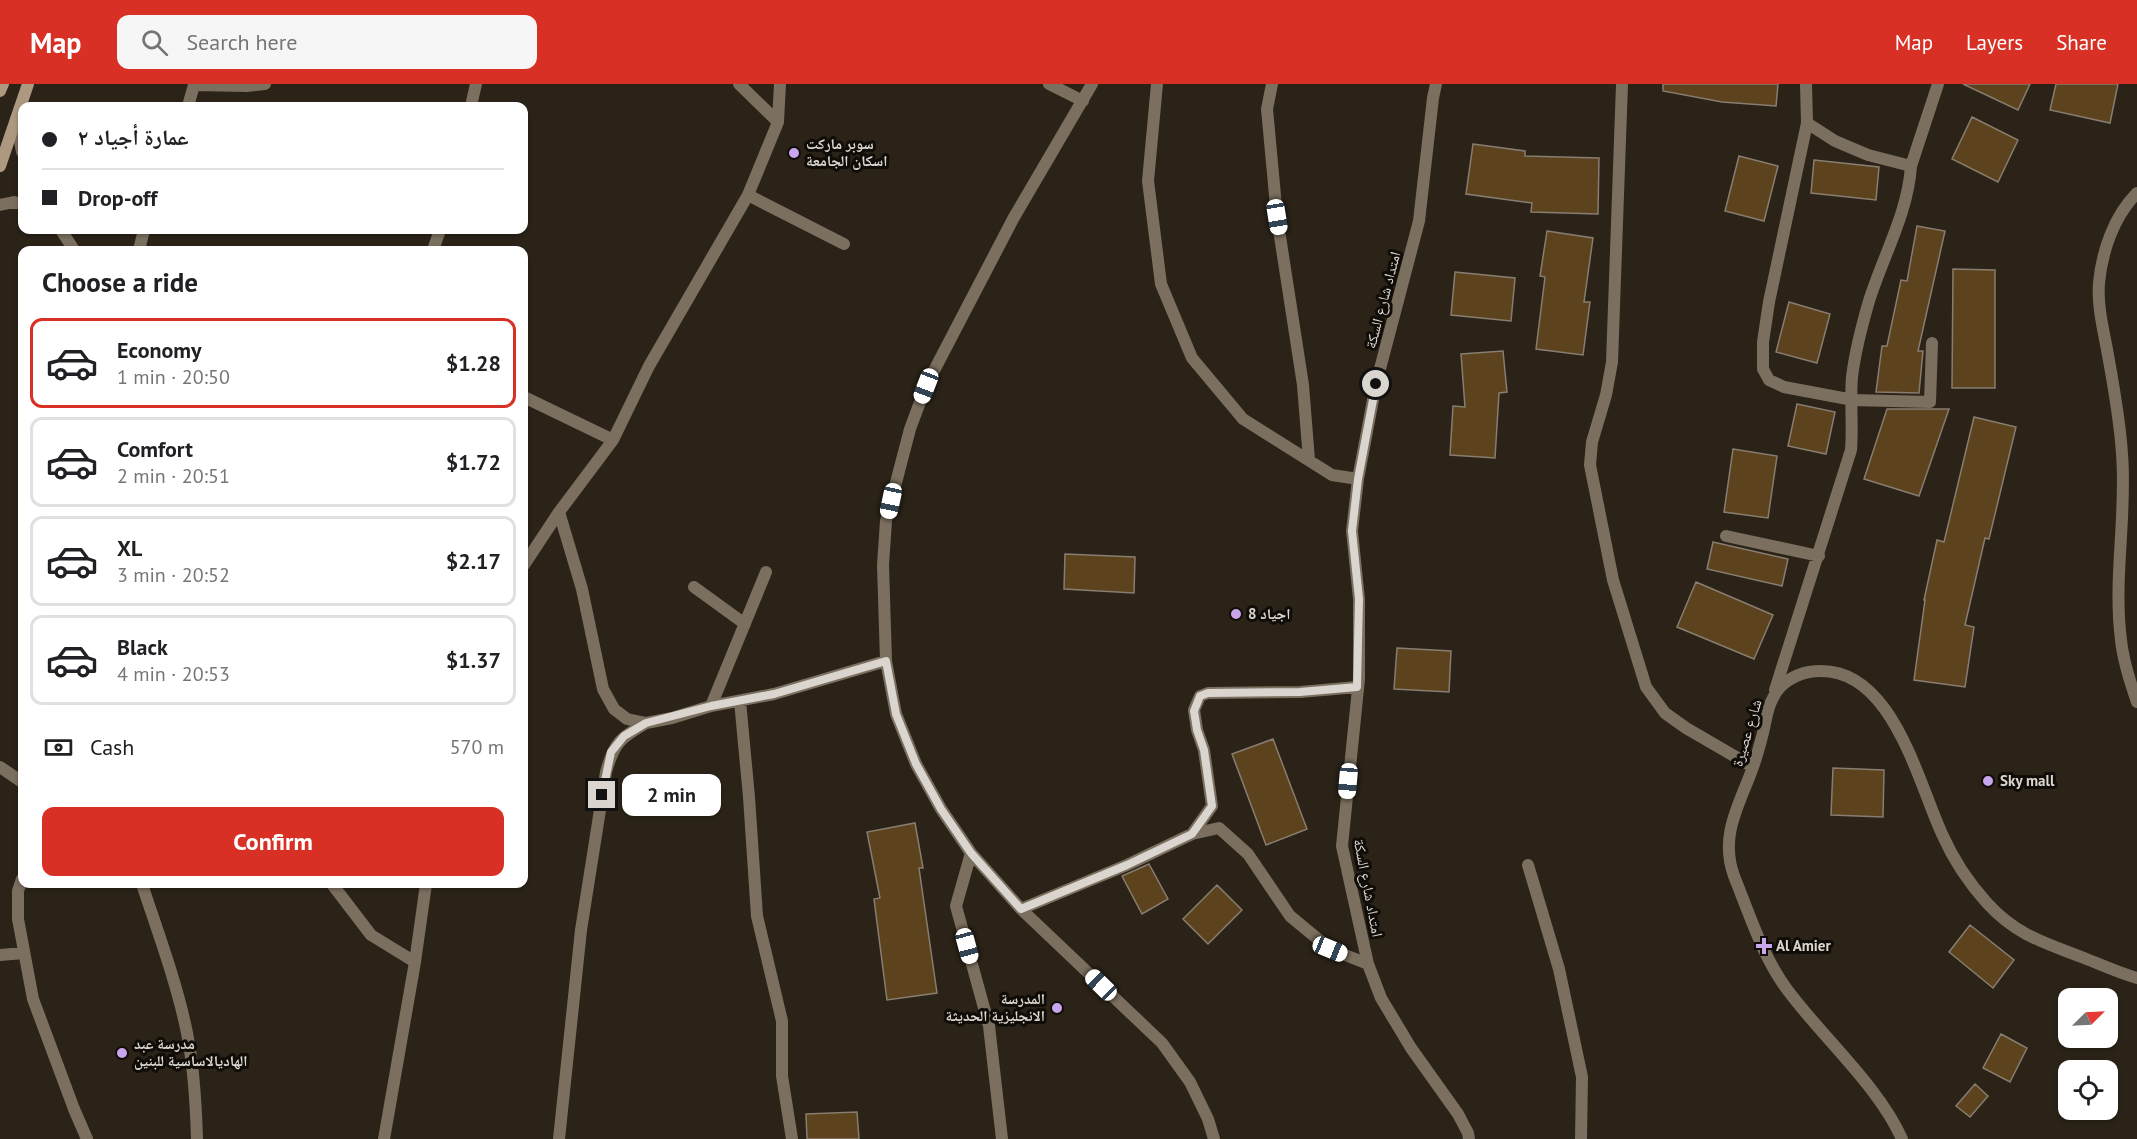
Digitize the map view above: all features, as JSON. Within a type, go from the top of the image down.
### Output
[{"type":"main road","points":[[0,91],[3,84]]},
{"type":"main road","points":[[22,102],[28,84]]},
{"type":"main road","points":[[0,166],[18,113]]},
{"type":"street","points":[[190,102],[194,85],[265,84]]},
{"type":"street","points":[[472,102],[476,84]]},
{"type":"street","points":[[738,84],[778,123]]},
{"type":"street","points":[[528,559],[612,440],[649,366],[748,195],[778,123],[780,84]]},
{"type":"street","points":[[1049,84],[1083,101]]},
{"type":"street","points":[[1092,84],[1013,219],[926,386],[910,429],[886,521],[883,565],[886,661],[896,714],[916,764],[941,809],[971,853],[1021,909],[1162,1044],[1190,1082],[1208,1119],[1214,1139]]},
{"type":"street","points":[[1157,84],[1149,181],[1161,284],[1192,358],[1243,419],[1332,475],[1358,479]]},
{"type":"street","points":[[1272,84],[1267,109],[1277,217],[1303,385],[1309,460]]},
{"type":"street","name":"امتداد شارع السكة","points":[[1436,84],[1419,221],[1376,384],[1358,479],[1352,531],[1359,599],[1357,687],[1342,846],[1368,964],[1382,998],[1411,1048],[1458,1114],[1469,1139]]},
{"type":"street","points":[[1622,84],[1612,362],[1592,442],[1590,465],[1613,580],[1646,687],[1665,713],[1686,728],[1753,766]]},
{"type":"street","points":[[1806,84],[1807,123],[1769,302],[1763,342],[1763,369],[1769,380],[1784,387],[1853,400],[1930,402],[1932,343]]},
{"type":"street","points":[[1773,697],[1851,450],[1852,377],[1860,337],[1870,300],[1910,188],[1911,166],[1938,84]]},
{"type":"street","points":[[16,119],[18,130]]},
{"type":"street","points":[[1807,123],[1835,141],[1868,155],[1911,166]]},
{"type":"street","points":[[2137,193],[2113,227],[2102,262],[2099,286],[2101,313],[2119,419],[2122,457],[2123,494],[2119,562],[2121,641],[2137,702]]},
{"type":"street","points":[[748,195],[844,244]]},
{"type":"street","points":[[0,204],[18,203]]},
{"type":"street","points":[[528,399],[612,440]]},
{"type":"street","points":[[559,512],[582,589],[603,689],[614,709],[627,719],[646,723]]},
{"type":"street","points":[[1726,536],[1819,556]]},
{"type":"street","points":[[711,706],[766,572]]},
{"type":"street","points":[[694,587],[745,624]]},
{"type":"street","points":[[559,1139],[581,930],[611,752],[624,736],[646,723],[711,706],[774,694],[886,661]]},
{"type":"street","name":"شارع عصيرة","points":[[1902,1139],[1866,1084],[1781,980],[1769,959],[1738,885],[1730,859],[1729,836],[1732,818],[1753,766],[1773,697],[1785,683],[1794,677],[1814,671],[1841,675],[1866,688],[1881,702],[1894,720],[1949,849],[1986,902],[2011,926],[2031,938],[2137,978]]},
{"type":"street","points":[[1192,834],[1212,806],[1204,750],[1197,730],[1194,711],[1200,696],[1208,693],[1300,692],[1357,687]]},
{"type":"street","points":[[740,701],[757,916],[782,1022],[782,1076],[792,1139]]},
{"type":"street","points":[[0,766],[18,779]]},
{"type":"street","points":[[1021,909],[1127,865],[1192,834],[1220,828],[1248,854],[1290,916],[1330,949],[1368,964]]},
{"type":"street","points":[[971,853],[956,906],[989,1026],[1002,1139]]},
{"type":"street","points":[[1528,865],[1559,969],[1582,1077],[1581,1139]]},
{"type":"street","points":[[19,888],[18,919],[33,999],[87,1139]]},
{"type":"street","points":[[143,888],[176,989],[187,1034],[196,1105],[197,1139]]},
{"type":"street","points":[[335,888],[371,935],[415,962]]},
{"type":"street","points":[[384,1139],[425,888]]},
{"type":"street","points":[[0,955],[24,953]]},
{"type":"building","points":[[1663,84],[1778,84],[1776,106],[1722,102],[1663,91]]},
{"type":"building","points":[[1963,84],[2030,84],[2018,110]]},
{"type":"building","points":[[2056,84],[2118,84],[2110,123],[2050,110]]},
{"type":"building","points":[[1972,117],[2018,140],[1998,182],[1952,159]]},
{"type":"building","points":[[1473,144],[1525,151],[1525,156],[1599,158],[1598,214],[1531,212],[1532,203],[1466,194]]},
{"type":"building","points":[[1739,156],[1778,166],[1764,221],[1725,211]]},
{"type":"building","points":[[1814,160],[1879,167],[1876,200],[1811,193]]},
{"type":"building","points":[[1917,226],[1945,231],[1918,351],[1923,351],[1919,393],[1876,392],[1882,346],[1887,346],[1901,280],[1907,281]]},
{"type":"building","points":[[1547,231],[1593,238],[1584,302],[1590,302],[1583,355],[1536,349],[1545,277],[1540,276]]},
{"type":"building","points":[[1953,269],[1995,270],[1995,388],[1952,388]]},
{"type":"building","points":[[1455,272],[1515,278],[1511,321],[1451,315]]},
{"type":"building","points":[[1789,302],[1830,314],[1817,363],[1776,352]]},
{"type":"building","points":[[1503,351],[1507,392],[1499,393],[1495,458],[1450,455],[1453,406],[1465,407],[1461,354]]},
{"type":"building","points":[[1797,404],[1835,412],[1826,454],[1788,446]]},
{"type":"building","points":[[1887,409],[1949,409],[1919,496],[1864,479]]},
{"type":"building","points":[[1974,417],[2016,427],[1989,539],[1985,538],[1965,625],[1974,627],[1965,687],[1914,680],[1924,600],[1937,540],[1944,542]]},
{"type":"building","points":[[1733,449],[1777,456],[1768,518],[1724,512]]},
{"type":"building","points":[[1713,542],[1788,559],[1782,586],[1707,569]]},
{"type":"building","points":[[1065,554],[1135,557],[1134,593],[1064,589]]},
{"type":"building","points":[[1696,582],[1773,615],[1754,659],[1677,627]]},
{"type":"building","points":[[1397,648],[1451,651],[1449,692],[1394,689]]},
{"type":"building","points":[[1273,739],[1307,829],[1266,845],[1232,754]]},
{"type":"building","points":[[1833,768],[1884,770],[1883,817],[1831,815]]},
{"type":"building","points":[[915,823],[923,868],[919,868],[937,993],[887,1000],[874,899],[880,898],[867,832]]},
{"type":"building","points":[[1149,864],[1168,899],[1142,914],[1122,876]]},
{"type":"building","points":[[1217,885],[1242,910],[1208,944],[1183,919]]},
{"type":"building","points":[[1970,925],[2014,960],[1993,988],[1949,952]]},
{"type":"building","points":[[2001,1034],[2027,1048],[2010,1082],[1983,1068]]},
{"type":"building","points":[[1975,1084],[1988,1096],[1970,1117],[1956,1106]]},
{"type":"building","points":[[857,1112],[859,1139],[807,1139],[806,1114]]},
{"type":"place","name":"سوبر ماركت اسكان الجامعة","points":[[794,153]]},
{"type":"place","name":"اجياد 8","points":[[1236,614]]},
{"type":"place","name":"Sky mall","points":[[1988,781]]},
{"type":"place","name":"Al Amier","points":[[1764,946]]},
{"type":"place","name":"المدرسة الانجليزية الحديثة","points":[[1057,1008]]},
{"type":"place","name":"مدرسة عبد الهاديالاساسية للبنين","points":[[122,1053]]},
{"type":"route","points":[[602,795],[611,752],[624,736],[646,723],[711,706],[774,694],[886,661],[896,714],[916,764],[941,809],[971,853],[1021,909],[1127,865],[1192,834],[1212,806],[1204,750],[1197,730],[1194,711],[1200,696],[1208,693],[1300,692],[1357,687],[1359,679],[1359,599],[1352,531],[1358,479],[1376,384]]}]
